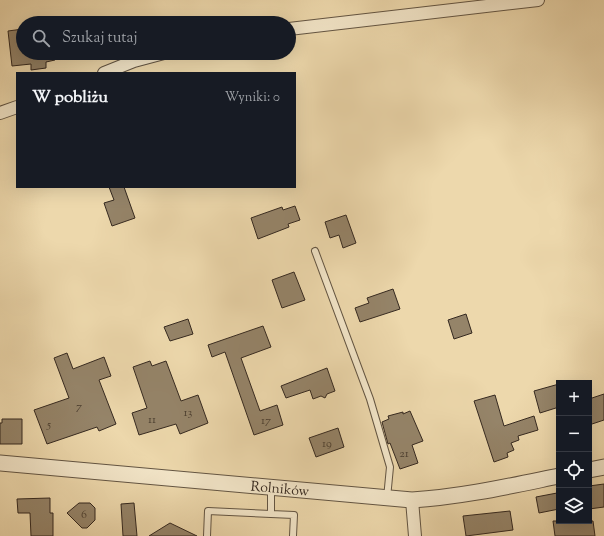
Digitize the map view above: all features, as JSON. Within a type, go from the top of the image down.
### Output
[{"type":"street","points":[[296,29],[538,0]]},
{"type":"street","points":[[106,72],[138,60]]},
{"type":"street","points":[[0,113],[16,107]]},
{"type":"street","name":"Rolników","points":[[0,463],[412,500],[468,494],[556,477]]},
{"type":"street","points":[[592,469],[604,467]]},
{"type":"street","points":[[412,500],[415,536]]},
{"type":"lane","points":[[315,251],[370,400],[390,467],[387,498]]},
{"type":"lane","points":[[271,488],[271,514]]},
{"type":"lane","points":[[207,536],[208,511],[294,515],[293,536]]},
{"type":"building","points":[[16,30],[16,60],[55,60],[46,62],[46,68],[31,70],[31,64],[12,66],[8,31]]},
{"type":"building","points":[[109,188],[124,188],[135,218],[112,226],[104,203],[114,200]]},
{"type":"building","points":[[295,206],[300,220],[288,224],[289,227],[258,239],[251,218],[282,207],[283,210]]},
{"type":"building","points":[[346,215],[356,243],[343,248],[339,235],[330,238],[325,222]]},
{"type":"building","points":[[294,272],[305,300],[282,308],[272,280]]},
{"type":"building","points":[[393,289],[400,309],[360,322],[355,308],[369,303],[367,298]]},
{"type":"building","points":[[466,314],[472,333],[454,339],[448,320]]},
{"type":"building","points":[[188,319],[193,334],[170,341],[164,327]]},
{"type":"building","points":[[263,326],[271,347],[241,358],[260,411],[277,405],[283,425],[254,435],[225,352],[212,357],[208,345]]},
{"type":"building","points":[[67,353],[73,369],[104,357],[111,376],[99,380],[116,424],[99,431],[97,427],[47,444],[34,410],[69,398],[54,358]]},
{"type":"building","points":[[150,361],[152,366],[166,361],[181,401],[198,395],[208,423],[180,434],[176,424],[139,435],[132,413],[147,408],[133,367]]},
{"type":"building","points":[[327,368],[335,391],[327,394],[325,398],[321,396],[313,399],[310,390],[286,398],[281,386]]},
{"type":"building","points":[[556,385],[556,408],[540,413],[534,391]]},
{"type":"building","points":[[604,394],[604,420],[592,424],[592,416],[592,398]]},
{"type":"building","points":[[495,395],[504,426],[534,416],[538,430],[518,436],[519,440],[511,443],[514,450],[507,453],[508,457],[494,462],[474,401]]},
{"type":"building","points":[[410,411],[423,441],[412,445],[418,463],[400,469],[390,443],[388,444],[382,422],[389,419],[388,416],[403,412],[403,414]]},
{"type":"building","points":[[2,419],[22,419],[22,444],[0,444],[0,423],[2,423]]},
{"type":"building","points":[[338,428],[344,447],[316,457],[309,438]]},
{"type":"building","points":[[604,484],[604,507],[592,509],[592,486]]},
{"type":"building","points":[[556,493],[556,510],[539,513],[536,497]]},
{"type":"building","points":[[50,498],[50,513],[53,513],[53,536],[31,536],[30,513],[18,513],[17,499]]},
{"type":"building","points":[[79,503],[90,503],[95,508],[95,520],[87,528],[82,528],[67,513]]},
{"type":"building","points":[[134,503],[137,536],[123,536],[121,504]]},
{"type":"building","points":[[510,511],[513,530],[466,536],[463,516]]},
{"type":"building","points":[[553,521],[556,521],[556,524],[592,524],[593,521],[595,536],[555,536]]},
{"type":"building","points":[[170,523],[197,536],[149,536]]}]
